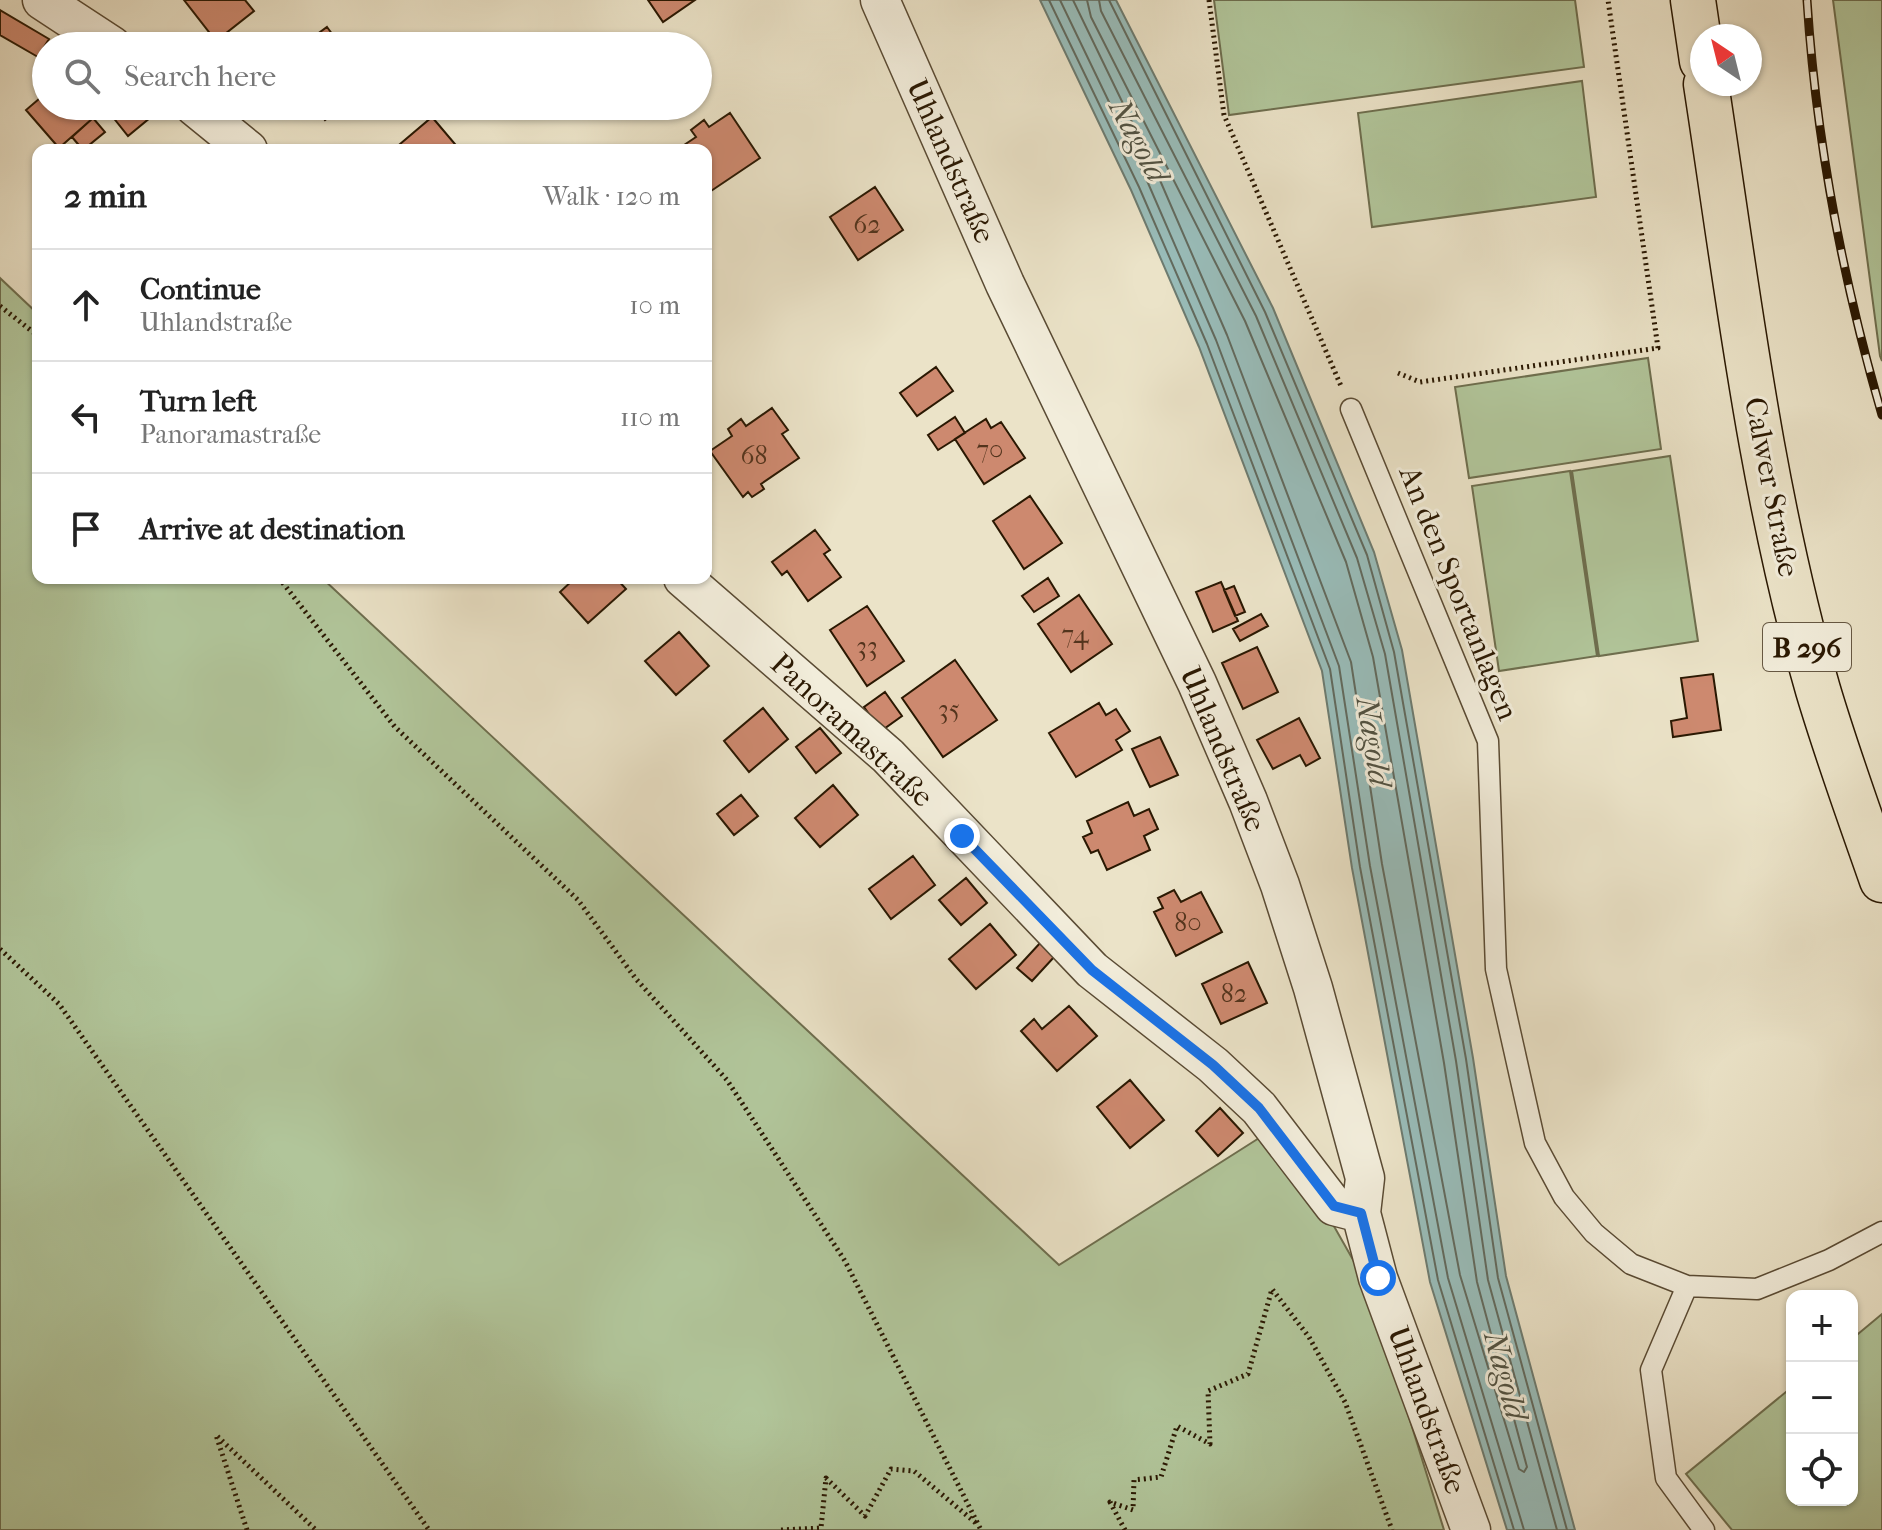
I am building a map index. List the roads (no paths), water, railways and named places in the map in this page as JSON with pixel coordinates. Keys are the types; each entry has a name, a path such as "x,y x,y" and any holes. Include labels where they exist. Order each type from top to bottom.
{"main road":[{"path":"1693,0 1697,24"},
{"name":"Calwer Straße","path":"1708,96 1756,409 1792,587 1818,689 1882,880"}],"street":[{"path":"42,0 91,32"},
{"name":"Uhlandstraße","path":"880,0 1005,284 1197,683 1248,801 1280,885 1313,988 1365,1178 1361,1213 1378,1278 1471,1530"},
{"path":"211,120 241,144"},
{"name":"Panoramastraße","path":"690,584 888,756 1092,970 1213,1065 1247,1097 1334,1206 1361,1213"}],"lane":[{"name":"An den Sportanlagen","path":"1351,409 1488,741 1496,969 1535,1143 1564,1197 1594,1233 1631,1264 1687,1286 1757,1289 1829,1260 1882,1232"},
{"path":"1687,1286 1651,1370 1666,1478 1704,1530"}],"water":[{"name":"Nagold","path":"1040,0 1116,0 1273,308 1374,552 1402,650 1473,1058 1506,1276 1575,1530 1507,1530 1430,1282 1352,868 1322,671 1199,347 1131,190"}],"railway":[{"path":"1807,0 1817,105 1833,210 1855,313 1882,415"}]}
